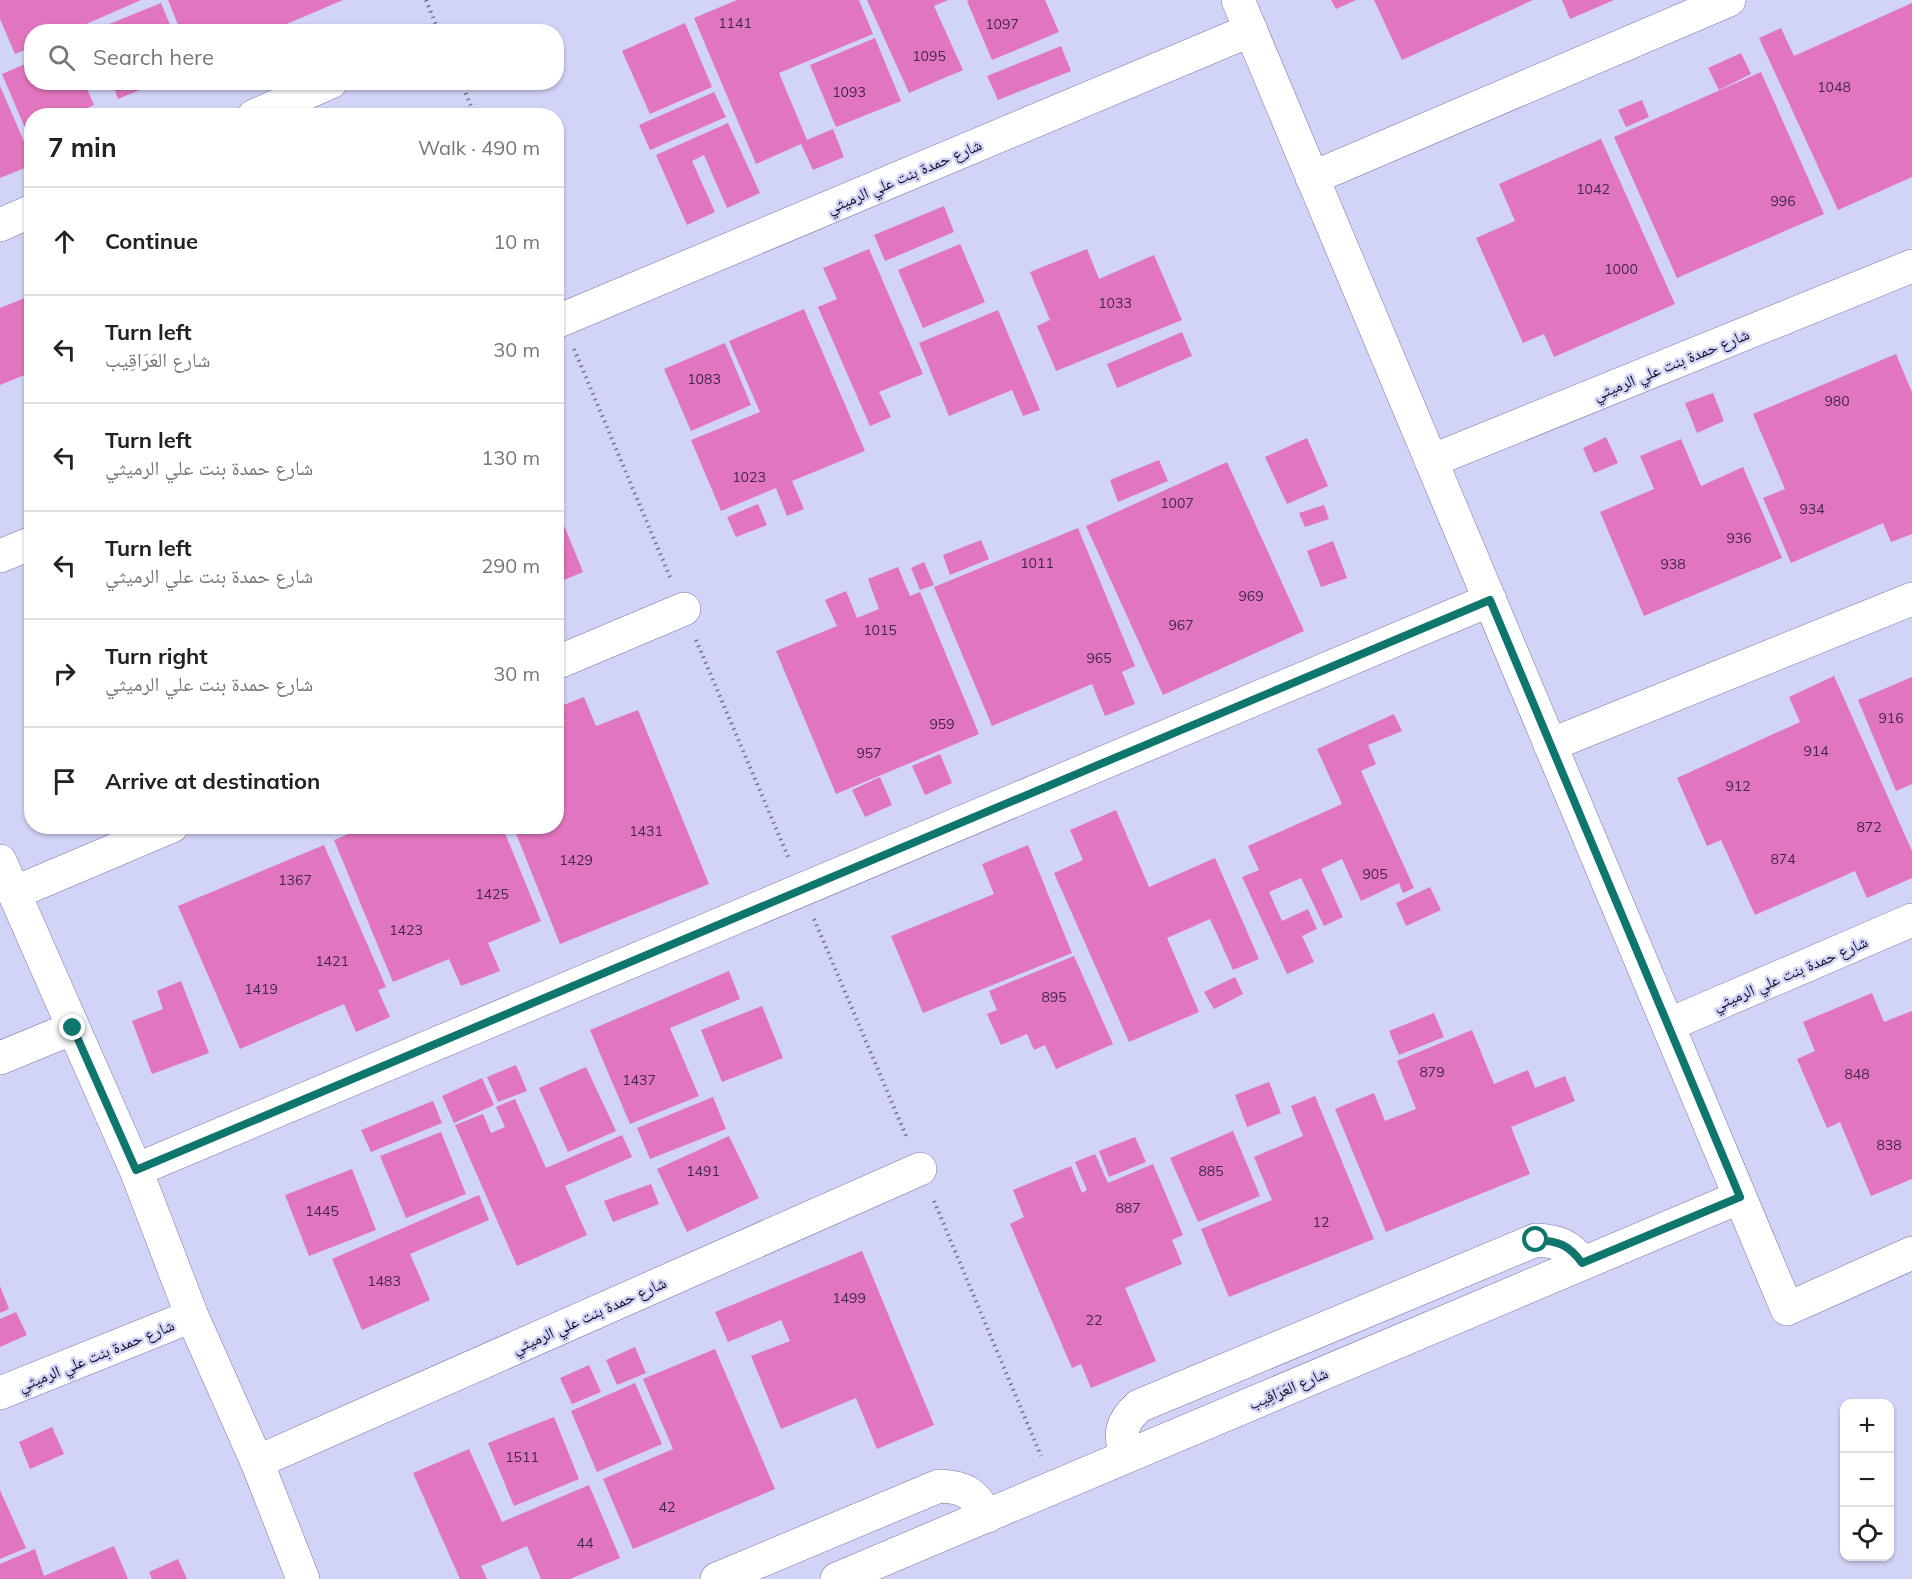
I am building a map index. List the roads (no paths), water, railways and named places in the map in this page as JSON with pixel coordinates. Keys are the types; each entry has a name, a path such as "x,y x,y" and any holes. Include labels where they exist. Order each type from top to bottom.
{"street":[{"path":"1238,0 1787,1309 1912,1252"},
{"path":"1312,178 1729,0"},
{"name":"شارع حمدة بنت علي الرميثي","path":"564,319 1251,30"},
{"path":"272,108 313,90"},
{"path":"0,225 24,214"},
{"name":"شارع حمدة بنت علي الرميثي","path":"1431,461 1912,266"},
{"path":"0,556 24,546"},
{"path":"1550,745 1912,599"},
{"path":"136,1170 1490,600"},
{"path":"564,660 684,609"},
{"path":"14,893 153,834"},
{"name":"شارع حمدة بنت علي الرميثي","path":"0,861 136,1170 192,1316 229,1395 303,1579"},
{"name":"شارع حمدة بنت علي الرميثي","path":"1668,1025 1912,920"},
{"path":"0,1059 73,1028"},
{"name":"شارع حمدة بنت علي الرميثي","path":"257,1462 920,1168"},
{"name":"شارع العَرَاقِيب","path":"837,1579 874,1572 988,1516 1740,1197"},
{"name":"شارع حمدة بنت علي الرميثي","path":"0,1393 192,1316"},
{"path":"717,1579 939,1486 966,1491 976,1498 988,1516"}]}
